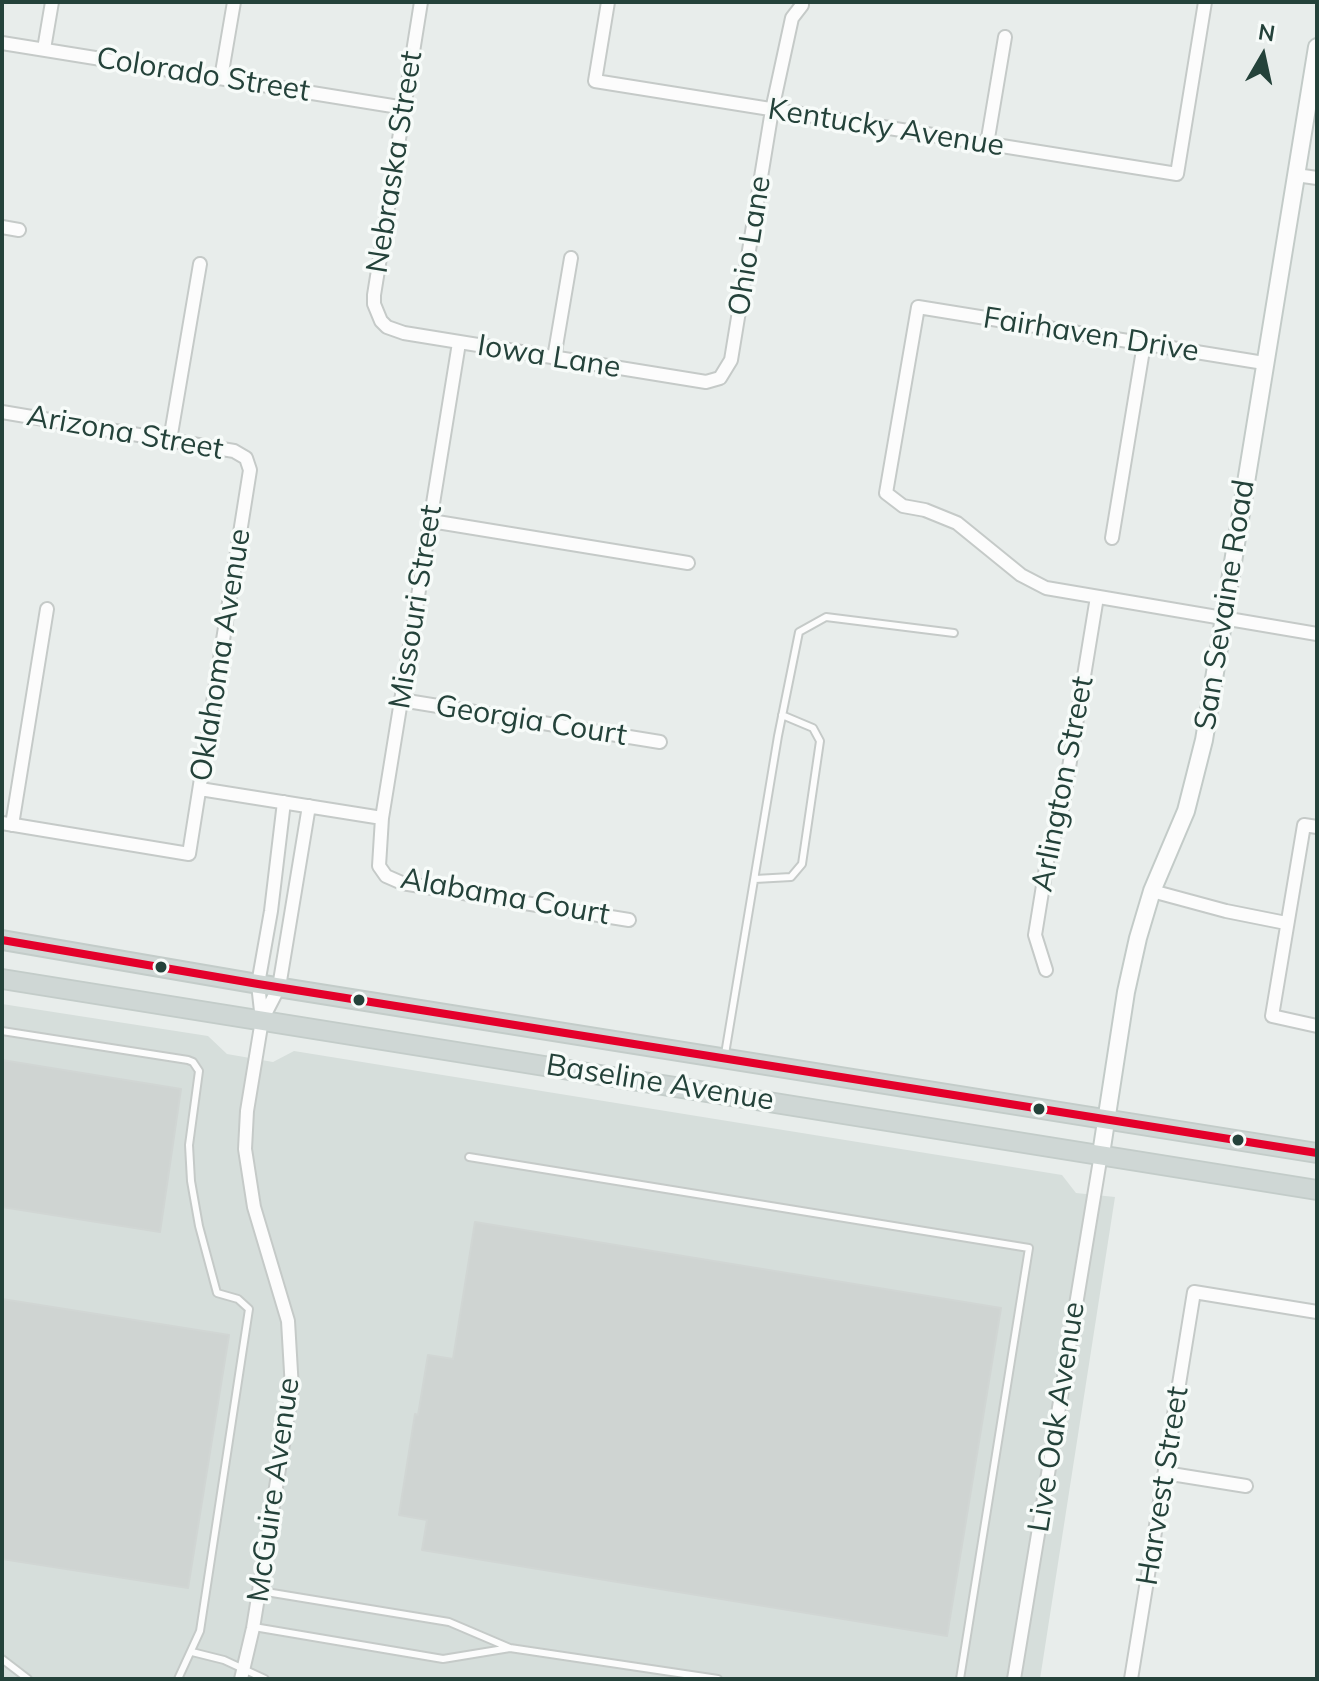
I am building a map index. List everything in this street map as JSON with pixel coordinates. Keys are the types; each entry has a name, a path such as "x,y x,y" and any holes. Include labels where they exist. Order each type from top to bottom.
{"main road":[{"name":"Baseline Avenue","path":"2,940 258,984 1317,1153"},
{"name":"Baseline Avenue","path":"2,979 1317,1190"}],"street":[{"path":"44,49 52,2"},
{"path":"221,78 234,2"},
{"name":"Nebraska Street","path":"381,321 374,295 421,2"},
{"name":"Kentucky Avenue","path":"608,2 595,81 1177,174 1205,2"},
{"name":"Ohio Lane","path":"720,378 731,360 772,110 792,18 802,5"},
{"path":"987,144 1005,37"},
{"name":"Colorado Street","path":"2,43 405,108"},
{"name":"San Sevaine Road","path":"1101,1154 1126,992 1138,938 1152,891 1186,811 1204,740 1317,47"},
{"path":"1296,175 1317,178"},
{"path":"2,227 19,230"},
{"path":"554,358 571,258"},
{"path":"170,440 200,264"},
{"name":"Fairhaven Drive","path":"1097,597 1046,588 1021,575 957,523 925,510 903,506 886,493 918,307 1264,363"},
{"name":"Iowa Lane","path":"381,321 387,327 404,333 459,343 698,381 720,378"},
{"name":"Missouri Street","path":"381,872 378,859 382,818 459,343"},
{"path":"1112,538 1144,344"},
{"name":"Arizona Street","path":"2,412 234,451 246,458"},
{"name":"Oklahoma Avenue","path":"7,824 189,854 250,477 246,458"},
{"path":"431,521 688,563"},
{"path":"1097,597 1317,634"},
{"name":"Arlington Street","path":"1046,970 1035,935 1047,861 1062,810 1097,597"},
{"path":"7,824 47,609"},
{"name":"Georgia Court","path":"401,700 660,742"},
{"path":"200,789 382,818"},
{"name":"McGuire Avenue","path":"243,1674 260,1591 293,1373 288,1321 246,1170 246,1120 262,1020 258,984 271,911 284,802"},
{"name":"McGuire Avenue","path":"262,1020 279,987 309,806"},
{"path":"1310,826 1286,923 1272,1016 1317,1026"},
{"name":"Alabama Court","path":"381,872 402,883 629,920"},
{"path":"1152,891 1286,923"},
{"name":"Live Oak Avenue","path":"1014,1679 1101,1154"},
{"name":"Harvest Street","path":"1131,1679 1194,1292 1317,1312"},
{"path":"1165,1473 1246,1486"}],"lane":[{"path":"724,1058 799,632 826,617 954,633"},
{"path":"755,879 791,877 802,864 820,741 813,728 782,715"},
{"path":"2,1031 188,1060 199,1071 189,1145 199,1226 217,1293 238,1299 249,1309 200,1631 178,1679"},
{"path":"469,1157 1029,1248 960,1679"},
{"path":"260,1591 449,1622 510,1648 718,1679"},
{"path":"254,1627 443,1659 510,1648"},
{"path":"192,1652 224,1660 243,1674 265,1679"},
{"path":"2,1659 28,1679"}],"shaded area":[{"path":"2,1004 208,1036 227,1054 273,1062 294,1051 1062,1175 1076,1193 1115,1197 1040,1679 2,1679"}],"building":[{"path":"2,1060 181,1089 160,1232 2,1207"},
{"path":"475,1222 1001,1308 947,1636 422,1550 427,1520 399,1515 415,1414 418,1415 428,1355 453,1359"},
{"path":"2,1299 229,1335 188,1588 2,1559"}],"transit line":[{"path":"2,940 258,984 1317,1153"}]}
